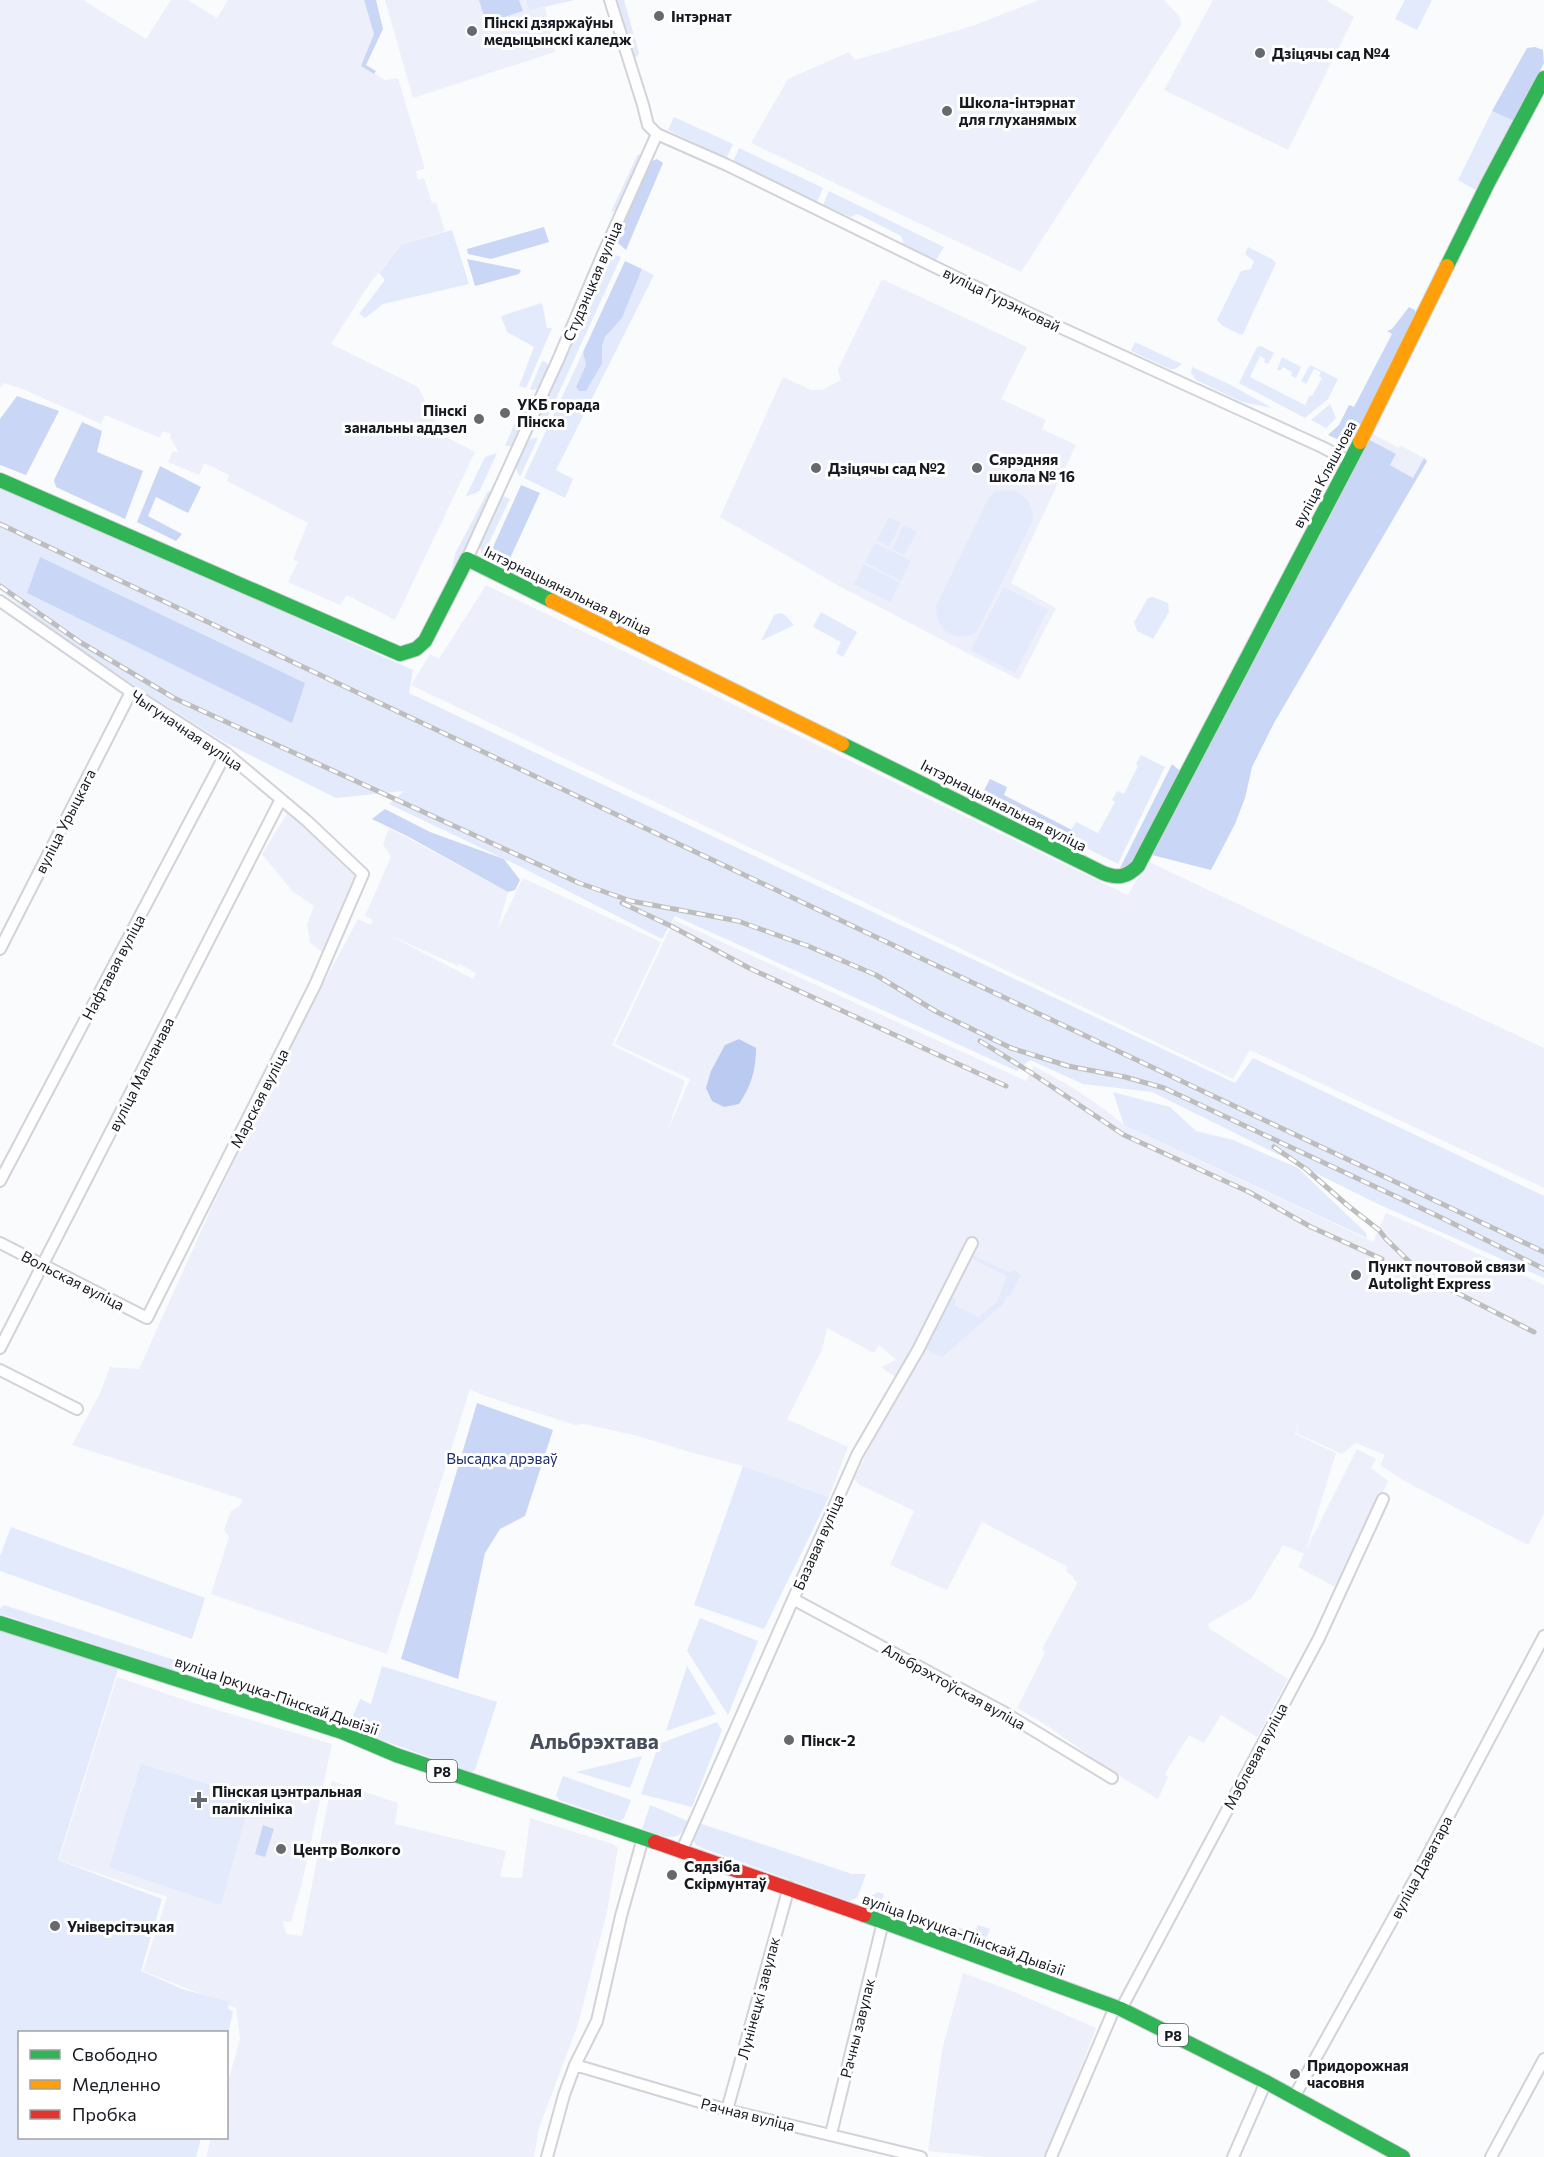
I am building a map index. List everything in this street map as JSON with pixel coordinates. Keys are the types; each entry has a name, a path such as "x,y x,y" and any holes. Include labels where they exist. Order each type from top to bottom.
{"street":[{"path":"610,0 648,125 657,134"},
{"name":"вуліца Кляшчова","path":"1123,878 1131,874 1138,866 1427,310 1480,197 1544,78"},
{"name":"вуліца Гурэнковай","path":"657,134 737,170 1033,315 1349,461"},
{"name":"Студэнцкая вуліца","path":"467,559 558,360 657,134"},
{"name":"Інтэрнацыянальная вуліца","path":"0,480 400,654 416,649 425,641 467,559 1089,866 1111,876 1123,878"},
{"name":"Чыгуначная вуліца","path":"2,607 226,753 281,799 363,874"},
{"name":"вуліца Урыцкага","path":"0,949 131,692"},
{"name":"Нафтавая вуліца","path":"0,1181 226,753"},
{"name":"вуліца Малчанава","path":"0,1348 281,799"},
{"name":"Марская вуліца","path":"147,1318 315,986 363,874"},
{"name":"Вольская вуліца","path":"0,1244 147,1318"},
{"name":"Базавая вуліца","path":"682,1850 857,1455 918,1350 972,1244"},
{"path":"0,1370 77,1409"},
{"name":"Мэблевая вуліца","path":"1051,2157 1118,2008 1319,1638 1383,1499"},
{"name":"Альбрэхтоўская вуліца","path":"793,1599 1005,1713 1112,1778"},
{"name":"вуліца Іркуцка-Пінскай Дывізіі","path":"0,1623 342,1732 417,1762 789,1887 1118,2008 1266,2082"},
{"name":"вуліца Даватара","path":"1299,2100 1544,1636"},
{"path":"547,2157 575,2065 597,2021 621,1916 643,1838"},
{"name":"Лунінецкі завулак","path":"727,2110 789,1887"},
{"name":"Рачны завулак","path":"831,2134 883,1922"},
{"path":"1491,2157 1544,2059"},
{"name":"Рачная вуліца","path":"575,2065 727,2110 921,2157"},
{"path":"1233,2157 1266,2082"},
{"name":"Р8","path":"1266,2082 1403,2157"}],"shaded area":[{"path":"0,0 83,0 146,39 171,0 187,0 217,18 228,0 364,0 375,34 361,66 385,80 398,78 425,169 416,171 418,180 424,178 432,203 436,202 445,231 402,244 370,283 331,344 418,387 442,435 475,452 395,620 347,595 340,605 288,582 298,562 293,559 308,523 227,481 229,475 204,463 199,475 168,462 173,451 179,453 170,437 171,434 163,431 160,438 105,415 101,424 25,390 4,383 0,388"},
{"name":"Пінскі дзяржаўны медыцынскі каледж","path":"385,0 574,0 545,7 555,52 413,98"},
{"path":"526,0 574,0 529,10"},
{"path":"616,0 624,0 639,53 637,57 632,56"},
{"name":"Школа-інтэрнат для глуханямых","path":"1039,0 1164,0 1180,17 1181,25 1021,272 751,143 788,79 849,52 855,60 972,26"},
{"name":"Дзіцячы сад №4","path":"1213,0 1326,0 1354,17 1288,150 1164,90"},
{"path":"1405,0 1432,0 1417,30 1395,19"},
{"path":"1492,111 1514,121 1479,192 1458,180"},
{"path":"674,117 733,144 727,157 668,130"},
{"path":"739,148 823,188 817,202 733,161"},
{"path":"638,154 642,156 617,210 611,212"},
{"path":"829,191 944,247 936,260 904,244 901,236 858,214 851,217 823,205"},
{"path":"452,230 469,284 383,304 365,318 359,314 385,280 379,273 402,244"},
{"path":"1248,247 1276,263 1241,335 1223,326 1217,320 1241,271 1251,269 1254,261 1245,254"},
{"path":"610,253 621,257 544,425 537,416"},
{"path":"642,269 654,275 556,470 573,479 565,498 524,478 583,352 586,365 576,387 586,391 602,364 602,347 605,337 622,318"},
{"name":"Сярэдняя школа № 16","path":"882,279 1027,347 1001,399 1046,420 1042,429 1076,445 1011,583 1056,608 1019,680 839,586 720,517 783,377 811,390 822,390 841,380 839,367"},
{"path":"542,303 547,328 552,328 526,388 519,386 534,347 507,332 501,316"},
{"path":"1135,342 1182,364 1175,369 1170,369 1131,351"},
{"path":"1261,346 1274,353 1268,364 1260,356 1250,377 1305,405 1322,378 1319,376 1321,372 1314,369 1306,384 1301,381 1310,365 1338,379 1328,399 1305,418 1239,383 1257,347"},
{"path":"1282,357 1301,367 1296,378 1291,376 1292,372 1283,367 1280,371 1277,369"},
{"path":"542,361 546,362 549,367 541,388 530,389"},
{"path":"1192,367 1272,408 1242,402 1196,380 1191,373"},
{"path":"531,400 533,406 513,446 505,446 524,401"},
{"path":"1330,404 1336,418 1326,428 1311,420"},
{"path":"1371,433 1424,458 1413,478 1390,465 1395,455 1368,439"},
{"path":"538,438 520,477 515,466 527,441"},
{"path":"497,453 480,490 466,496 485,457"},
{"path":"0,485 413,670 409,693 1235,1083 1253,1058 1544,1196 1544,1278 1378,1204 1152,1092 1083,1084 1030,1060 1017,1071 675,916 662,939 521,867 389,804 404,791 336,798 224,742 46,626 0,590"},
{"path":"1012,490 1028,501 1033,520 977,632 961,637 954,636 948,633 939,622 936,606 989,497 996,491"},
{"path":"489,491 494,492 455,573 452,568 455,554"},
{"path":"503,496 510,499 482,557 481,539"},
{"path":"889,517 901,523 889,547 877,540"},
{"path":"904,525 917,532 904,555 892,549"},
{"path":"875,543 911,561 901,581 865,562"},
{"path":"864,564 900,583 890,602 854,584"},
{"path":"486,585 1128,895 1147,861 1544,1048 1544,1188 1250,1050 1233,1079 411,685 430,654 439,659"},
{"path":"1004,587 1048,610 1015,673 971,650"},
{"path":"1153,597 1168,603 1169,612 1153,639 1137,631 1134,622 1148,598"},
{"path":"821,612 857,632 843,657 836,653 841,642 813,627"},
{"path":"780,613 794,625 761,641 774,615"},
{"path":"1141,755 1165,767 1118,864 1066,838 1076,822 1098,833 1115,802 1112,800 1117,791 1124,794"},
{"path":"288,812 359,873 323,953 310,942 307,924 314,906 292,891 262,854"},
{"path":"389,828 508,892 497,931 523,878 661,942 612,1045 685,1081 667,1132 690,1079 615,1044 674,920 1026,1081 1034,1066 1075,1089 1124,1125 1373,1242 1386,1213 1544,1285 1544,1514 1528,1545 1406,1482 1380,1465 1385,1455 1356,1443 1342,1454 1296,1433 1299,1422 1295,1434 1336,1453 1306,1550 1357,1449 1376,1459 1371,1468 1388,1481 1337,1588 1298,1567 1304,1554 1283,1545 1251,1599 1208,1624 1210,1629 1288,1679 1257,1737 1221,1715 1204,1743 1189,1735 1165,1774 1168,1777 1158,1799 1111,1771 1046,1725 1017,1708 1045,1653 1042,1649 1078,1582 1066,1572 1068,1567 982,1522 947,1590 890,1565 914,1511 858,1484 854,1479 900,1386 905,1384 881,1367 896,1360 879,1345 874,1353 827,1328 822,1350 787,1419 848,1447 829,1497 743,1466 638,1436 584,1424 575,1425 470,1389 387,1654 211,1594 229,1537 224,1530 231,1511 240,1506 242,1499 72,1445 100,1393 110,1367 139,1369 211,1209 293,1040 358,919 371,925 373,920 365,916 391,857 383,845","holes":["387,934 458,966 459,964 476,973 473,979"]},
{"path":"739,1039 756,1048 754,1071 747,1091 739,1104 724,1107 712,1101 706,1088 711,1071 725,1045"},
{"path":"1113,1092 1170,1107 1196,1131 1233,1140 1298,1168 1366,1233 1367,1238 1124,1125"},
{"path":"972,1257 1011,1273 1013,1270 1021,1274 1010,1297 1007,1296 1002,1305 942,1357 923,1348 950,1298 955,1298 954,1305 978,1317 997,1302 1007,1276 974,1260"},
{"path":"743,1466 829,1497 764,1629 694,1605"},
{"path":"11,1527 205,1598 192,1639 0,1571 0,1556"},
{"path":"4,1605 184,1663 173,1670 0,1614 0,1609"},
{"path":"700,1618 758,1641 728,1715 687,1651"},
{"path":"0,1625 120,1663 58,1860 162,1899 141,1971 182,1989 229,2002 228,2008 233,2012 228,2034 228,2031 18,2031 18,2139 201,2139 196,2157 0,2157"},
{"path":"382,1666 497,1702 475,1770 471,1772 348,1728 360,1699 371,1704"},
{"path":"687,1666 716,1714 666,1731"},
{"path":"117,1677 194,1703 332,1744 302,1883 291,1922 283,1921 286,1934 302,1936 332,1781 398,1803 395,1824 506,1851 500,1876 503,1877 522,1878 530,1818 613,1844 618,1848 607,1912 578,2024 539,2128 534,2157 206,2157 211,2139 228,2139 228,2081 240,2039 236,2008 143,1971 167,1897 59,1860"},
{"path":"717,1722 722,1730 692,1807 641,1794 659,1744"},
{"path":"642,1756 630,1788 576,1772"},
{"path":"141,1764 251,1797 221,1905 109,1867"},
{"path":"563,1776 631,1800 624,1818 620,1821 559,1800 556,1795"},
{"path":"650,1805 688,1821 680,1834 669,1837 642,1829"},
{"path":"699,1823 852,1874 866,1874 857,1898 849,1901 702,1848 696,1845 693,1839"},
{"path":"878,1892 884,1894 882,1902 975,1933 978,1925 990,1929 982,1949 877,1911 869,1902 872,1895"},
{"path":"963,1973 1012,1991 1096,2028 1047,2157 986,2157 928,2151 942,2050"}],"green space":[{"path":"364,0 376,0 383,29 366,65 376,71 374,74 361,66 374,34"},
{"path":"479,0 519,0 523,11 486,23"},
{"path":"1535,47 1543,50 1544,63 1514,121 1492,111 1527,48"},
{"path":"657,159 663,163 626,250 616,238 652,161"},
{"path":"544,227 549,242 491,259 468,254 467,249"},
{"path":"467,259 521,270 519,274 475,286"},
{"path":"625,261 642,269 622,318 605,337 602,347 602,364 586,391 579,391 576,387 586,365 583,352"},
{"path":"1409,307 1415,310 1416,314 1357,431 1344,440 1328,435 1339,425 1349,405 1354,407 1392,334 1387,331 1392,329"},
{"path":"17,396 59,411 26,475 0,465 0,419"},
{"path":"82,422 102,431 97,452 143,471 125,519 56,487 54,480"},
{"path":"1368,439 1396,454 1390,465 1413,478 1424,458 1427,461 1274,723 1252,767 1245,798 1235,824 1211,870 1152,855"},
{"path":"160,466 201,487 188,513 156,497 148,516 182,534 176,541 137,522"},
{"path":"521,485 540,493 507,565 489,556"},
{"path":"40,557 305,683 292,723 27,593"},
{"path":"1172,764 1180,771 1134,866 1118,872"},
{"path":"990,779 1007,787 1004,795 1072,830 1066,838 980,798"},
{"path":"385,809 430,832 504,859 520,880 515,890 508,892 372,819"},
{"name":"Высадка дрэваў","path":"477,1403 553,1430 525,1516 500,1529 485,1553 458,1679 401,1659"},
{"path":"263,1825 274,1829 265,1857 255,1854"}],"railway":[{"path":"0,524 1544,1252"},
{"path":"0,586 80,642 174,698 579,883 631,901 738,921 808,946 876,975 937,1012 1011,1048 1068,1066 1125,1077 1164,1088 1442,1218 1544,1269"},
{"path":"622,903 671,926 749,968 1006,1086"},
{"path":"980,1041 1124,1135 1249,1192 1311,1227 1382,1259"},
{"path":"1274,1147 1306,1169 1379,1230 1424,1276 1534,1332"}],"traffic: fast":[{"path":"1447,266 1544,78"},
{"path":"842,744 1103,873 1113,876 1130,873 1138,866 1360,442"},
{"path":"0,480 400,654 416,649 425,641 467,559 552,601"},
{"path":"0,1623 342,1732 396,1755 655,1842"},
{"path":"864,1915 1121,2009 1266,2082 1403,2157"}],"traffic: slow":[{"path":"1360,442 1447,266"},
{"path":"552,601 842,744"}],"traffic: jam":[{"path":"655,1842 864,1915"}],"place":[{"name":"Інтэрнат","path":"659,16"},
{"name":"Пінскі дзяржаўны медыцынскі каледж","path":"472,31"},
{"name":"Дзіцячы сад №4","path":"1260,53"},
{"name":"Школа-інтэрнат для глуханямых","path":"947,111"},
{"name":"УКБ горада Пінска","path":"505,413"},
{"name":"Пінскі занальны аддзел","path":"479,419"},
{"name":"Дзіцячы сад №2","path":"816,468"},
{"name":"Сярэдняя школа № 16","path":"977,468"},
{"name":"Пункт почтовой связи Autolight Express","path":"1356,1275"},
{"name":"Пінск-2","path":"789,1740"},
{"name":"Пінская цэнтральная паліклініка","path":"199,1800"},
{"name":"Центр Волкого","path":"281,1849"},
{"name":"Сядзіба Скірмунтаў","path":"672,1875"},
{"name":"Універсітэцкая","path":"55,1926"},
{"name":"Придорожная часовня","path":"1295,2074"}],"district":[{"name":"Альбрэхтава","path":"594,1740"}]}
